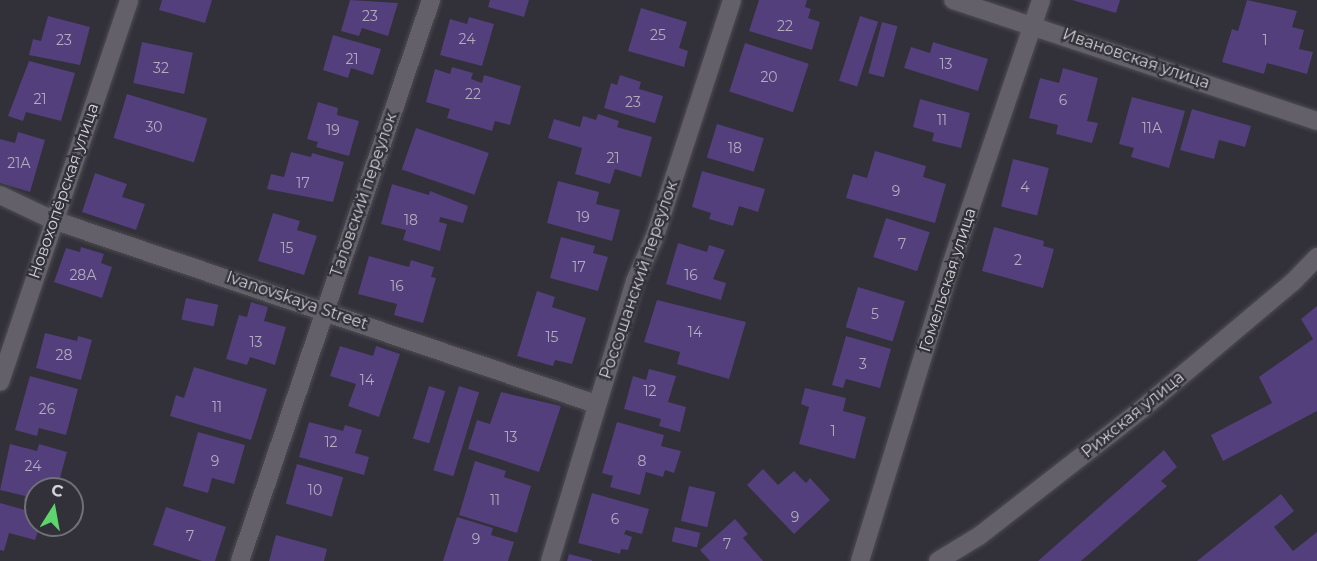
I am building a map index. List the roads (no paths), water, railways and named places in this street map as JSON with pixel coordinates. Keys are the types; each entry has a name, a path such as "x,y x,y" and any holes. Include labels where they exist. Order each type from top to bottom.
{"street":[{"name":"Новохопёрская улица","path":"0,382 129,0"},
{"name":"Таловский переулок","path":"240,561 431,0"},
{"name":"Россошанский переулок","path":"550,561 596,404 732,0"},
{"name":"Ивановская улица","path":"953,0 1034,24 1317,120"},
{"name":"Гомельская улица","path":"860,561 951,265 1041,0"},
{"name":"Ivanovskaya Street","path":"0,195 53,220 325,310 596,404"},
{"name":"Рижская улица","path":"938,561 980,536 1142,409 1293,282 1317,257"}]}
